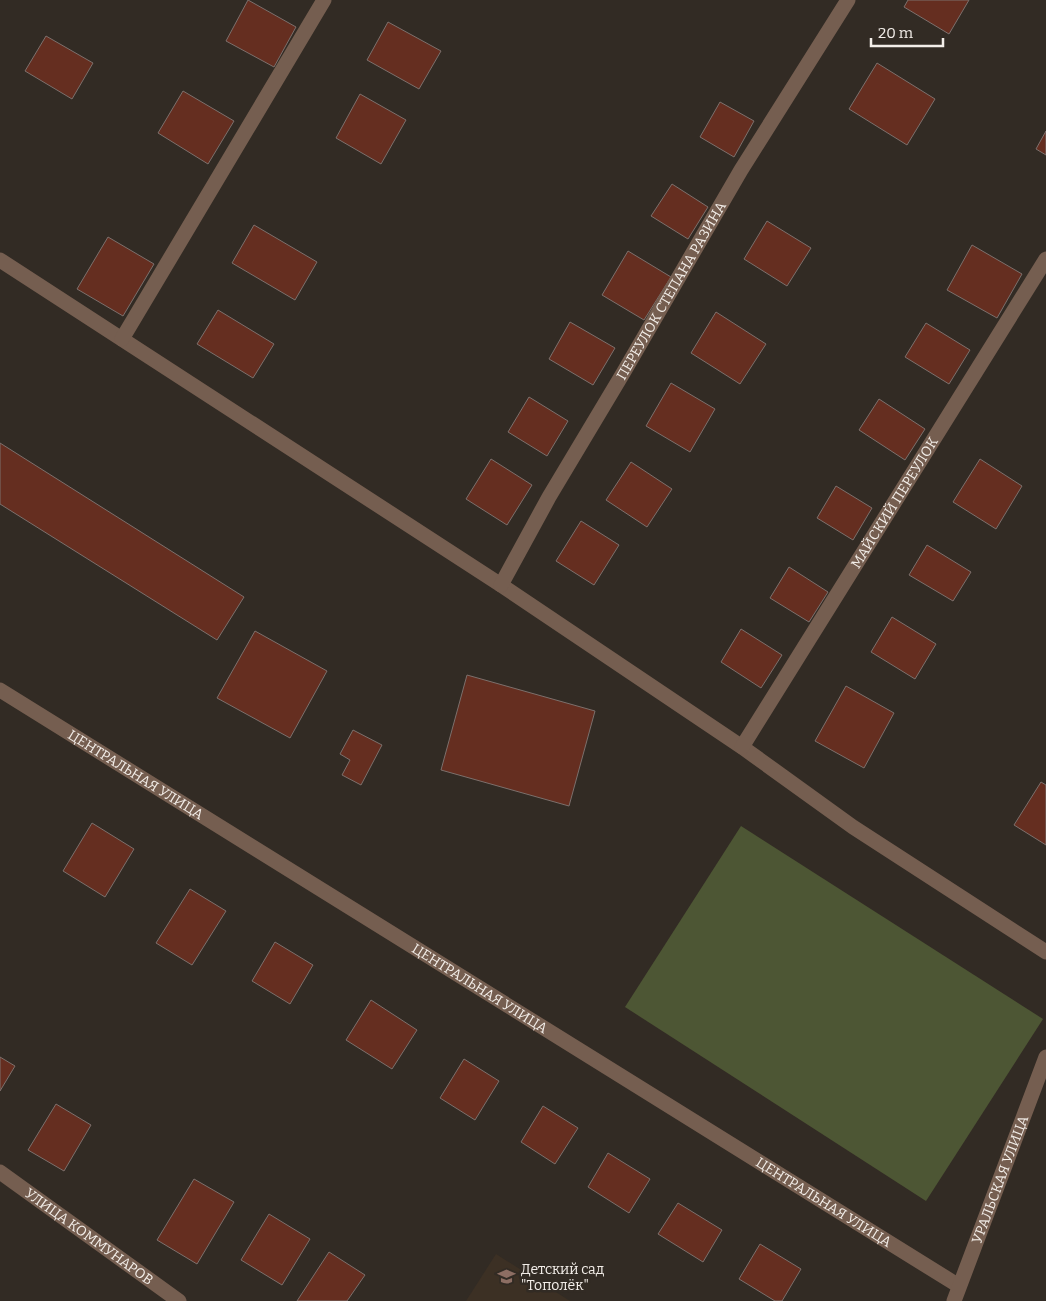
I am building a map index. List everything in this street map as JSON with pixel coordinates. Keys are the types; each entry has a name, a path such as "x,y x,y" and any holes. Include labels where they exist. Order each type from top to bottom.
{"street":[{"path":"122,339 324,0"},
{"name":"ПЕРЕУЛОК СТЕПАНА РАЗИНА","path":"501,585 549,496 617,384 741,170 848,0"},
{"name":"МАЙСКИЙ ПЕРЕУЛОК","path":"742,747 1046,259"},
{"path":"0,260 501,585 742,747 853,827 1046,952"},
{"name":"ЦЕНТРАЛЬНАЯ УЛИЦА","path":"0,690 959,1286"},
{"name":"УРАЛЬСКАЯ УЛИЦА","path":"954,1301 1046,1057"},
{"name":"УЛИЦА КОММУНАРОВ","path":"0,1172 178,1301"}],"shaded area":[{"name":"Детский сад \"Тополёк\"","path":"496,1254 570,1301 466,1301"}],"green space":[{"path":"741,826 1043,1019 926,1201 625,1007"}],"building":[{"path":"248,0 296,27 274,67 226,41"},
{"path":"908,0 969,0 949,34 904,7"},
{"path":"388,22 441,51 419,89 367,60"},
{"path":"46,36 93,63 72,99 25,71"},
{"path":"877,63 935,99 907,145 849,109"},
{"path":"183,91 234,121 208,164 158,133"},
{"path":"360,94 406,120 381,164 336,138"},
{"path":"720,102 754,121 734,157 700,137"},
{"path":"1046,131 1046,155 1036,149"},
{"path":"672,184 708,207 688,239 651,216"},
{"path":"767,221 811,248 787,286 744,259"},
{"path":"254,225 317,262 295,300 232,263"},
{"path":"108,237 154,264 123,316 77,289"},
{"path":"972,245 1022,274 997,318 947,290"},
{"path":"628,251 671,277 644,320 602,295"},
{"path":"218,310 274,344 253,378 197,344"},
{"path":"716,312 766,344 740,384 691,353"},
{"path":"570,322 615,348 593,385 549,359"},
{"path":"926,323 970,350 949,384 905,357"},
{"path":"671,383 715,409 690,452 646,426"},
{"path":"529,397 568,421 547,456 508,432"},
{"path":"879,399 925,429 905,460 859,430"},
{"path":"0,443 244,597 217,640 0,504"},
{"path":"491,459 532,485 507,525 466,499"},
{"path":"980,459 1022,486 996,529 953,502"},
{"path":"631,462 672,489 647,527 606,500"},
{"path":"836,486 872,508 853,540 817,518"},
{"path":"581,521 619,545 594,585 556,561"},
{"path":"927,545 971,572 953,601 909,575"},
{"path":"789,567 828,592 809,622 770,598"},
{"path":"892,617 936,644 915,679 871,652"},
{"path":"741,629 782,655 761,688 721,662"},
{"path":"255,631 327,671 290,738 217,698"},
{"path":"467,675 595,711 569,806 441,770"},
{"path":"846,686 894,713 864,768 815,741"},
{"path":"353,730 382,745 361,785 342,775 350,760 340,754"},
{"path":"1041,782 1046,785 1046,845 1014,825"},
{"path":"92,823 134,849 105,897 63,871"},
{"path":"190,889 226,911 192,965 156,943"},
{"path":"275,942 313,965 290,1004 252,981"},
{"path":"371,1000 417,1030 392,1069 346,1040"},
{"path":"0,1057 15,1066 0,1091"},
{"path":"464,1059 499,1081 475,1120 440,1098"},
{"path":"56,1104 91,1125 64,1171 28,1150"},
{"path":"543,1106 578,1128 555,1164 521,1142"},
{"path":"608,1153 650,1179 629,1213 588,1187"},
{"path":"194,1179 234,1202 197,1264 157,1240"},
{"path":"678,1203 722,1230 703,1262 658,1234"},
{"path":"269,1214 310,1239 282,1285 241,1260"},
{"path":"760,1244 801,1269 782,1301 775,1301 739,1279"},
{"path":"329,1252 365,1275 347,1301 297,1301"}],"place":[{"name":"Детский сад \"Тополёк\"","path":"507,1277"}]}
